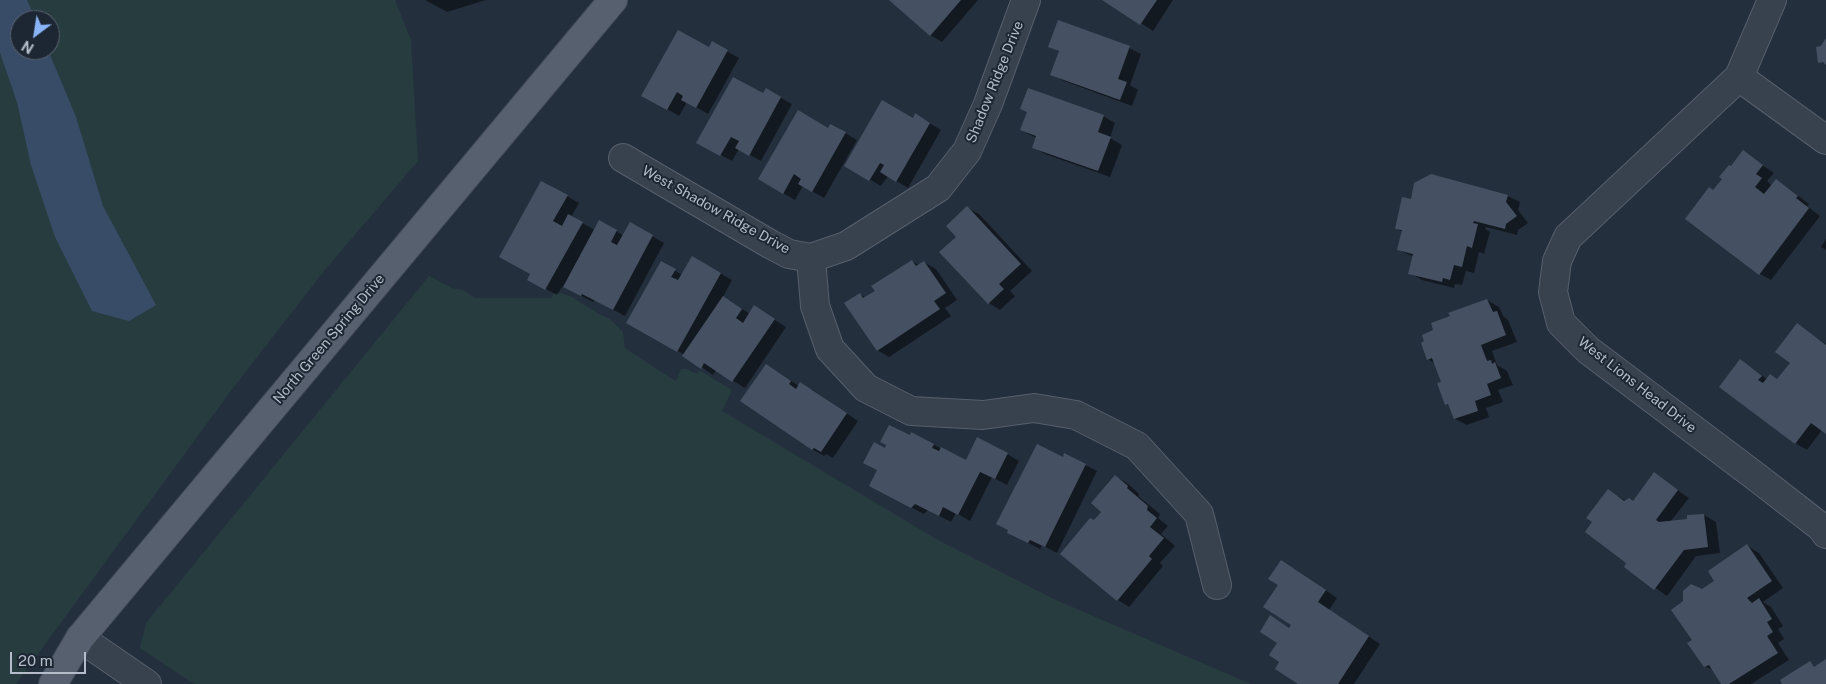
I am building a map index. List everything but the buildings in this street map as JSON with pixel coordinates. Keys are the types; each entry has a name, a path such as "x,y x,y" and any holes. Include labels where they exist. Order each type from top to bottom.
{"main road":[{"name":"North Green Spring Drive","path":"53,684 80,638 613,0"}],"street":[{"name":"Shadow Ridge Drive","path":"810,258 846,246 938,188 967,151 988,104 1026,0"},
{"path":"1772,0 1739,78 1826,140"},
{"name":"West Lions Head Drive","path":"1739,78 1568,237 1557,261 1553,292 1561,323 1588,350 1825,529"},
{"name":"West Shadow Ridge Drive","path":"623,158 770,244 789,254 810,258"},
{"path":"810,258 815,306 830,349 866,388 911,411 983,415 1034,408 1076,415 1137,446 1199,514 1217,585"},
{"path":"80,638 147,684"}],"green space":[{"path":"0,0 395,0 411,40 418,161 324,271 233,388 16,684 0,684"},
{"path":"429,276 452,288 463,290 475,298 551,298 554,293 561,293 572,297 610,319 623,332 625,348 676,381 681,369 687,369 694,373 698,373 699,370 732,390 722,411 938,540 1056,600 1251,684 194,684 140,648 146,623"}],"water":[{"path":"0,0 27,0 32,10 10,10 10,60 52,60 76,117 103,206 156,305 129,321 92,311 55,237 31,165 17,102 0,53"}]}
